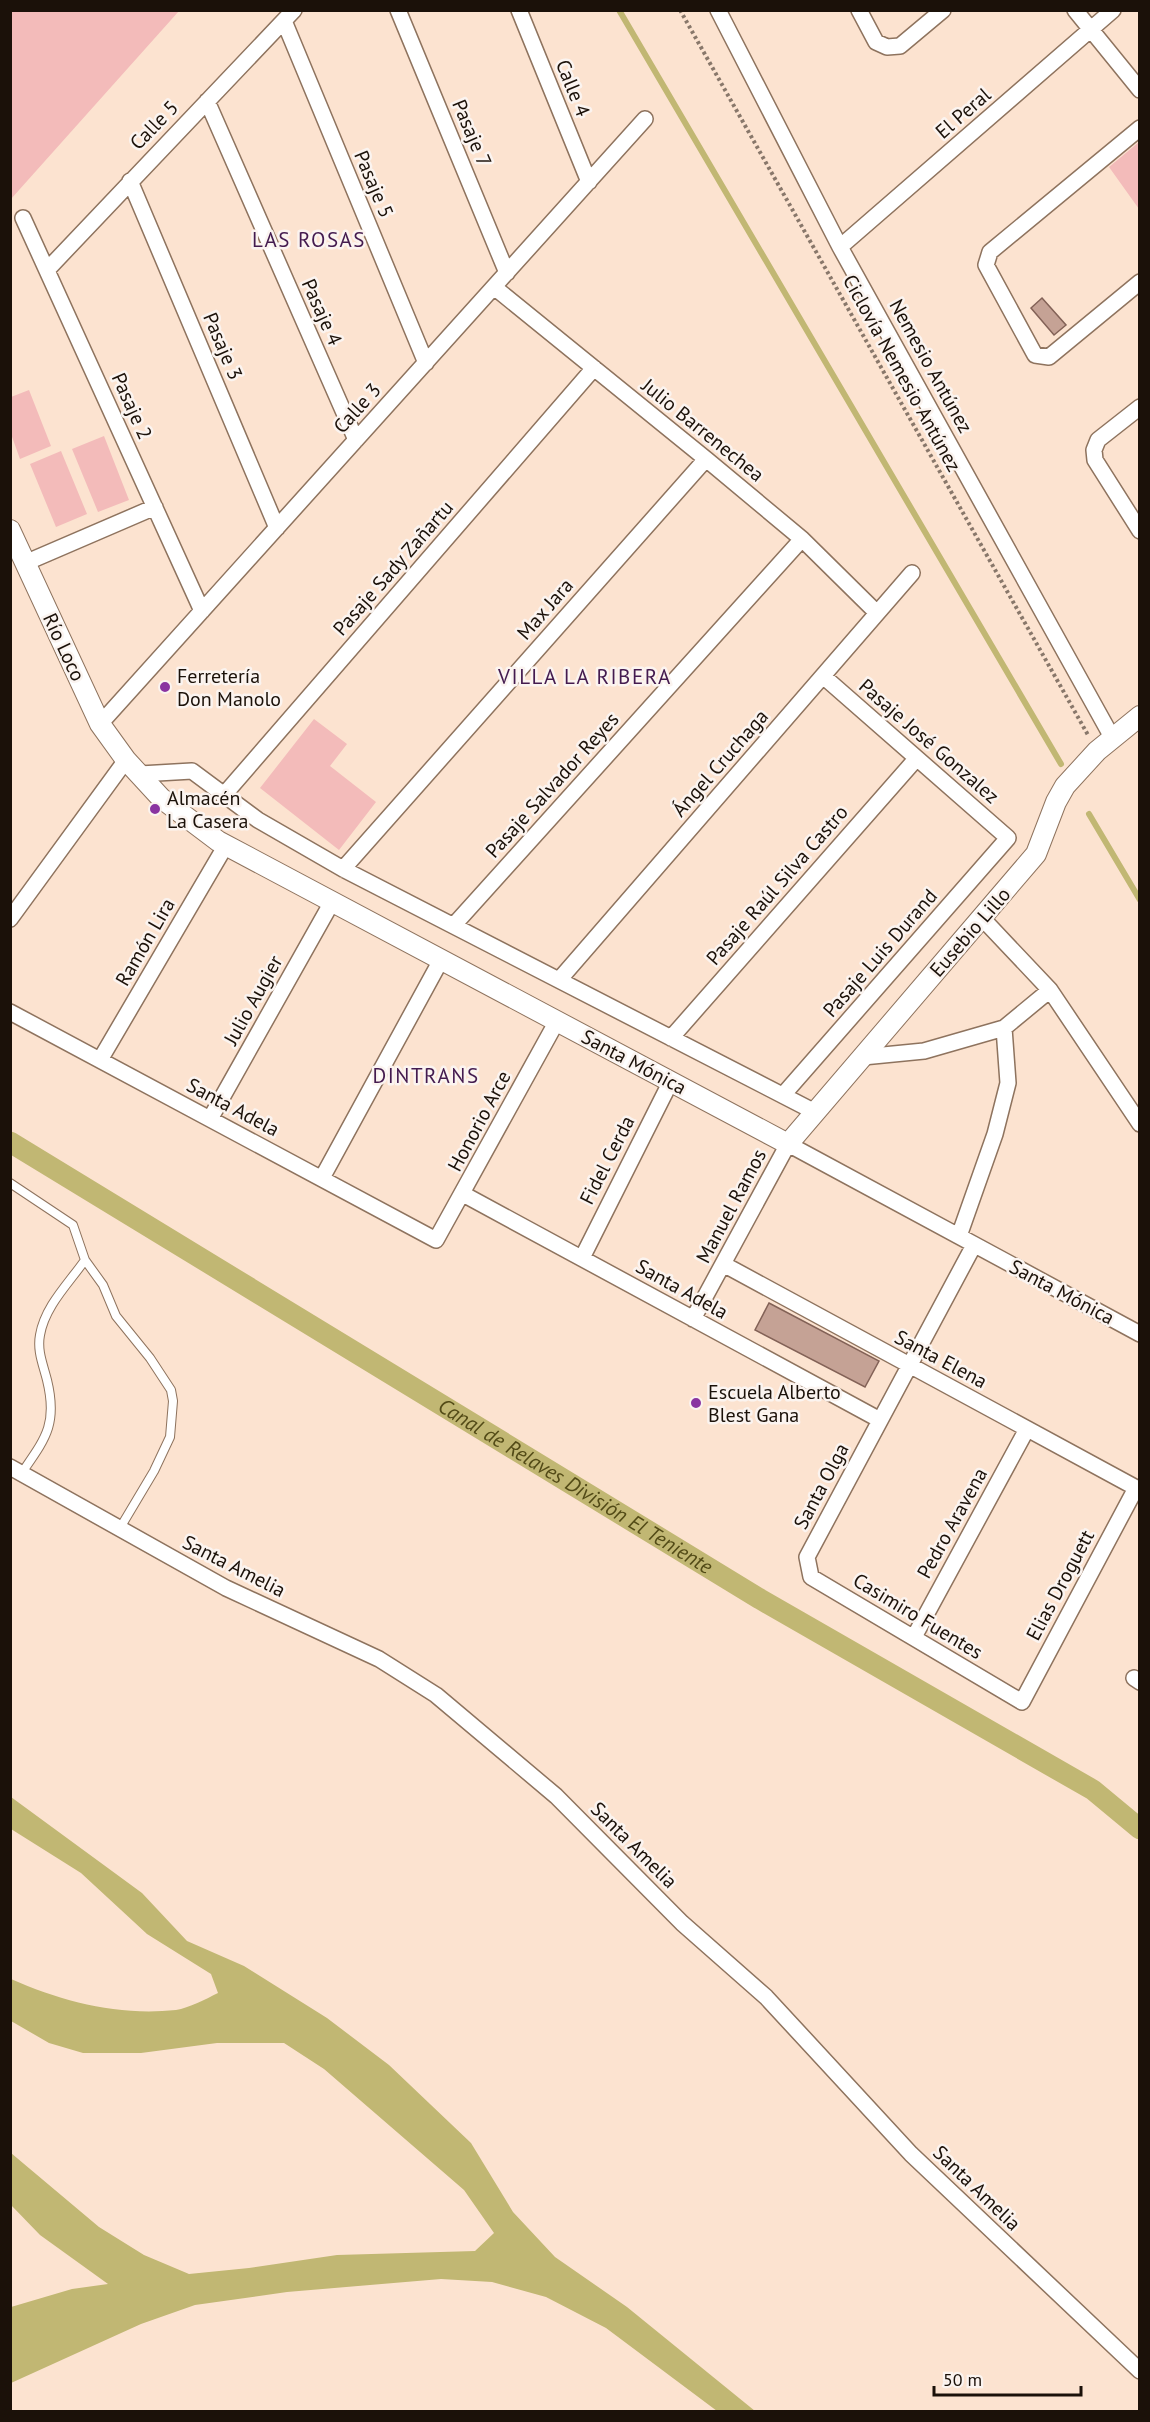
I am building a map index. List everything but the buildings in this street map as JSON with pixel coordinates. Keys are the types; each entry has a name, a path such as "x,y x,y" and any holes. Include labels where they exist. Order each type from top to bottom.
{"street":[{"name":"Pasaje 7","path":"398,10 507,273"},
{"name":"Calle 4","path":"519,10 589,182"},
{"name":"Nemesio Antúnez","path":"718,10 840,247 1113,739"},
{"path":"859,10 876,42 887,47 900,46 944,10"},
{"path":"1075,10 1140,90"},
{"name":"El Peral","path":"840,247 1113,10"},
{"name":"Calle 5","path":"46,270 289,16"},
{"name":"Pasaje 5","path":"289,16 426,363"},
{"name":"Pasaje 4","path":"207,101 356,440"},
{"name":"Calle 3","path":"100,724 645,119"},
{"path":"1140,128 990,252 986,265 1035,356 1049,357 1140,282"},
{"name":"Pasaje 3","path":"130,181 277,528"},
{"name":"Pasaje 2","path":"23,218 202,611"},
{"name":"Julio Barrenechea","path":"494,287 802,539 877,614"},
{"name":"Pasaje Sady Zañartu","path":"223,796 594,368"},
{"path":"1140,407 1098,440 1094,450 1095,460 1140,531"},
{"name":"Max Jara","path":"343,869 706,459"},
{"path":"25,563 154,507"},
{"name":"Río Loco","path":"10,530 100,724 133,767"},
{"name":"Pasaje Salvador Reyes","path":"454,925 802,539"},
{"name":"Ángel Cruchaga","path":"560,980 912,573"},
{"name":"Pasaje José Gonzalez","path":"823,676 1008,838"},
{"name":"Eusebio Lillo","path":"788,1144 1036,854 1065,786 1097,751 1140,716"},
{"name":"Pasaje Raúl Silva Castro","path":"671,1038 916,759"},
{"path":"10,919 133,767"},
{"name":"Santa Mónica","path":"133,767 192,771 258,820 343,869 815,1112"},
{"name":"Santa Mónica","path":"133,767 161,798 226,845 1140,1334"},
{"name":"Pasaje Luis Durand","path":"783,1095 1008,838"},
{"name":"Ramón Lira","path":"100,1060 226,845"},
{"name":"Julio Augier","path":"210,1119 332,902"},
{"path":"982,918 1050,990 1140,1124"},
{"path":"322,1178 441,960"},
{"path":"863,1057 924,1051 1004,1028 1050,990"},
{"name":"Santa Adela","path":"10,1012 436,1240"},
{"name":"Honorio Arce","path":"436,1240 557,1021"},
{"path":"959,1236 995,1134 1008,1083 1004,1028"},
{"name":"Fidel Cerda","path":"582,1258 670,1082"},
{"name":"Manuel Ramos","path":"693,1319 788,1144"},
{"name":"Santa Adela","path":"463,1194 880,1420"},
{"name":"Santa Olga","path":"807,1557 974,1245"},
{"name":"Santa Elena","path":"723,1264 1138,1489"},
{"name":"Pedro Aravena","path":"914,1636 1027,1429"},
{"name":"Santa Amelia","path":"16,1470 226,1588 379,1659 436,1695 461,1715 556,1796 682,1923 766,1997 911,2154 1140,2371"},
{"name":"Elias Droguett","path":"1022,1702 1138,1489"},
{"name":"Casimiro Fuentes","path":"807,1557 812,1577 1022,1702"}],"lane":[{"path":"10,1183 73,1225 85,1260 103,1286 116,1316 150,1358 171,1390 173,1401 170,1437 154,1471 120,1528"},
{"path":"16,1470 47,1435 51,1411 48,1382 39,1352 40,1333 51,1305 85,1260"}],"path":[{"name":"Ciclovía Nemesio Antúnez","path":"680,10 1097,751"}],"shaded area":[{"path":"10,11 179,11 11,199"},
{"path":"1139,142 1139,209 1109,167"},
{"path":"29,390 51,446 20,459 11,434 11,397"},
{"path":"104,436 129,500 98,512 72,449"},
{"path":"61,451 87,514 56,527 30,464"},
{"path":"314,719 347,744 330,766 376,802 339,850 260,788"},
{"path":"11,1797 142,1893 187,1941 244,1966 327,2018 389,2065 471,2143 513,2212 555,2257 627,2307 755,2411 717,2411 606,2328 546,2297 492,2282 441,2279 287,2292 195,2305 141,2324 11,2383 11,2307 72,2289 108,2284 40,2235 11,2205 11,2153 99,2227 144,2255 189,2274 337,2255 475,2251 494,2233 464,2190 324,2069 284,2043 217,2043 141,2053 83,2053 49,2043 11,2021 11,1979 71,2000 133,2011 181,2009 218,1993 211,1974 147,1934 81,1873 11,1829"}],"waterway":[{"path":"619,10 1061,764"},
{"path":"1089,814 1140,900"},
{"name":"Canal de Relaves División El Teniente","path":"10,1142 760,1599 1093,1790 1140,1829"}],"place":[{"name":"Ferretería Don Manolo","path":"165,687"},
{"name":"Almacén La Casera","path":"155,809"},
{"name":"Escuela Alberto Blest Gana","path":"696,1403"}],"district":[{"name":"LAS ROSAS","path":"309,240"},
{"name":"VILLA LA RIBERA","path":"585,677"},
{"name":"DINTRANS","path":"426,1076"}]}
